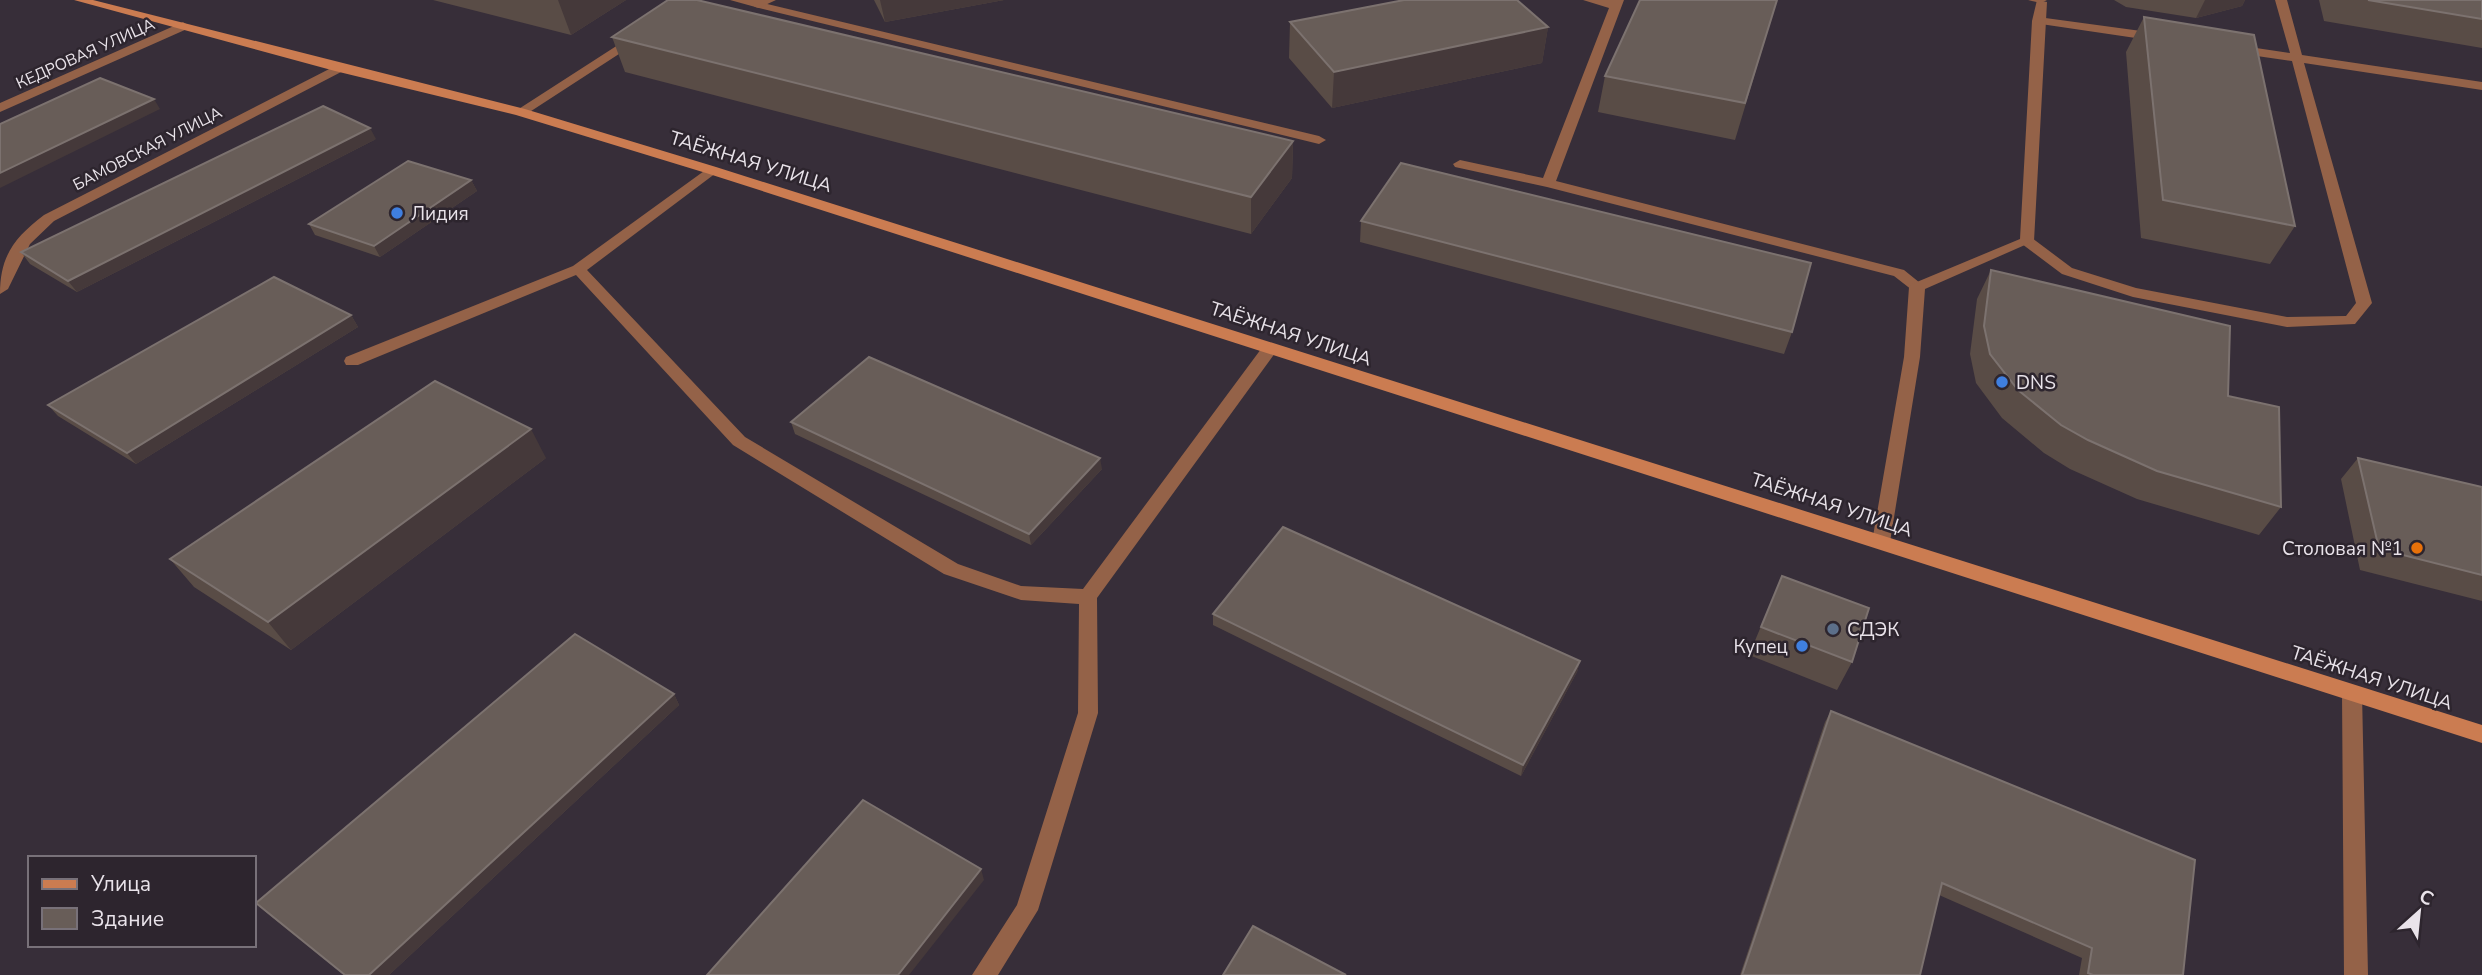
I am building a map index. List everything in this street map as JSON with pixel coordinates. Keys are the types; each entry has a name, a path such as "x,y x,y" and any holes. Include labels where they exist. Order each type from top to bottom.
{"main road":[{"name":"ТАЁЖНАЯ УЛИЦА","path":"80,0 520,112 711,170 2482,734"}],"street":[{"path":"736,0 765,3 1319,140"},
{"path":"1548,183 1617,3 1589,0"},
{"path":"2027,242 2067,271 2133,292 2287,322 2350,321 2364,303 2281,0"},
{"path":"2027,242 2039,1"},
{"path":"2038,20 2175,40"},
{"name":"КЕДРОВАЯ УЛИЦА","path":"0,108 183,26"},
{"path":"520,112 650,29"},
{"path":"2229,48 2482,86"},
{"name":"БАМОВСКАЯ УЛИЦА","path":"0,289 11,259 24,237 49,218 339,68"},
{"path":"1460,164 1548,183 1899,273 1917,287 1912,357 1881,542"},
{"path":"352,361 578,269 711,170"},
{"path":"1917,287 2027,242"},
{"path":"578,269 738,441 951,569 1021,593 1088,597"},
{"path":"984,975 1027,910 1088,713 1088,597 1270,349"},
{"path":"2352,693 2356,975"}],"building":[{"path":"668,0 697,0 1293,141 1251,197 612,37"},
{"path":"1404,0 1517,0 1548,27 1334,72 1290,22"},
{"path":"1640,0 1777,0 1745,103 1605,76"},
{"path":"2368,0 2482,0 2482,19"},
{"path":"2144,17 2254,35 2295,226 2163,200"},
{"path":"100,78 154,99 0,173 0,124"},
{"path":"323,106 370,128 68,281 21,252"},
{"name":"Лидия","path":"408,161 471,180 374,246 309,224"},
{"path":"1401,163 1811,263 1792,332 1361,221"},
{"path":"1991,270 2230,326 2228,396 2279,407 2281,507 2157,471 2061,425 2018,390 1990,354 1984,326"},
{"path":"274,277 351,315 127,453 48,405"},
{"path":"869,357 1100,458 1029,534 791,422"},
{"path":"435,381 531,429 268,622 170,559"},
{"path":"2358,458 2482,487 2482,575 2379,549"},
{"path":"1283,527 1580,661 1523,765 1213,614"},
{"path":"1782,576 1869,608 1852,662 1761,627"},
{"path":"575,634 674,694 369,975 345,975 256,903"},
{"path":"1831,711 2195,860 2183,975 2093,975 2088,973 2092,948 1942,883 1920,975 1742,975"},
{"path":"863,800 981,869 898,975 707,975"},
{"path":"1253,926 1346,975 1223,975"}],"place":[{"name":"Лидия","path":"397,213"},
{"name":"DNS","path":"2002,382"},
{"name":"Столовая №1","path":"2417,548"},
{"name":"СДЭК","path":"1833,629"},
{"name":"Купец","path":"1802,646"}]}
